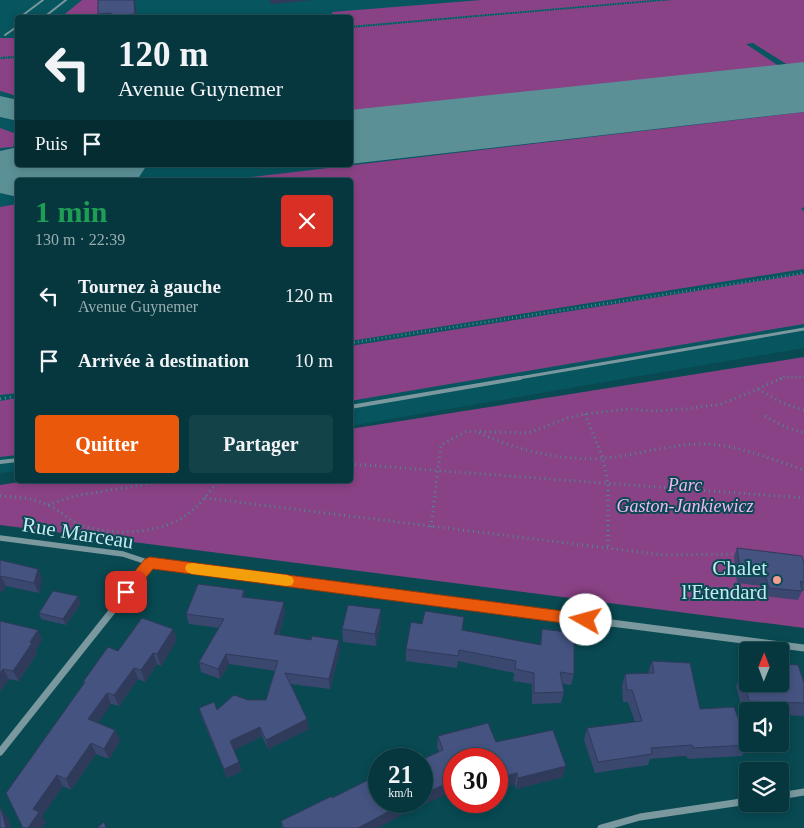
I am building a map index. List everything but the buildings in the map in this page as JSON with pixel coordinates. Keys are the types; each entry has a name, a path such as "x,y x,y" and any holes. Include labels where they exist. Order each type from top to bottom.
{"street":[{"name":"Rue Marceau","path":"0,538 123,554 150,563 804,648"},
{"path":"0,752 150,563"},
{"path":"789,794 804,792"},
{"path":"601,828 640,818 739,802"}],"lane":[{"path":"23,15 43,0"},
{"path":"47,15 66,0"},
{"path":"5,35 15,28"},
{"path":"353,406 804,330"},
{"path":"0,462 15,460"}],"path":[{"path":"353,27 662,0"},
{"path":"0,58 15,57"},
{"path":"353,343 804,273"},
{"path":"431,527 441,444 467,432 528,433 568,418 585,414 628,409 653,411 685,409 721,404 784,377 804,377"},
{"path":"758,389 782,403 804,410"},
{"path":"0,398 15,396"},
{"path":"585,414 603,458 608,484 608,547"},
{"path":"765,416 786,427 804,433"},
{"path":"477,432 523,451 589,460 697,444 721,445 746,450 804,470"},
{"path":"353,464 804,498"},
{"path":"48,504 74,496 154,483"},
{"path":"0,496 21,497 48,504 82,525 117,531 139,531 181,518 205,498 216,483"},
{"path":"205,498 663,555 743,555"}],"shaded area":[{"path":"0,0 804,0 804,348 353,425 353,178 15,178 15,471 0,473"}],"green space":[{"path":"82,0 99,0 98,15 64,15"},
{"path":"481,0 653,0 353,26 353,15 333,15 332,12"},
{"path":"672,0 804,0 804,64 788,65 753,43 746,44 779,66 353,111 353,28"},
{"path":"0,38 15,38 15,56 0,57"},
{"path":"15,58 15,95 0,91 0,59"},
{"path":"804,112 804,207 801,209 804,211 804,269 353,341 353,178 243,178 336,167 353,167 353,165"},
{"path":"0,128 15,133 13,147 0,148"},
{"path":"15,204 15,393 0,395 0,207"},
{"path":"804,274 804,324 353,400 353,346"},
{"name":"Parc Gaston-Jankiewicz","path":"804,357 804,628 0,525 0,485 15,483 353,483 353,429"},
{"path":"15,398 15,455 0,457 0,401"}],"taxiway":[{"path":"0,106 15,110"}],"runway":[{"path":"353,137 804,87"},
{"path":"33,172 80,167"}],"slow traffic":[{"path":"192,568 287,581"}],"place":[{"name":"Chalet l'Etendard","path":"777,580"}],"route":[{"path":"126,592 150,563 586,620"}]}
